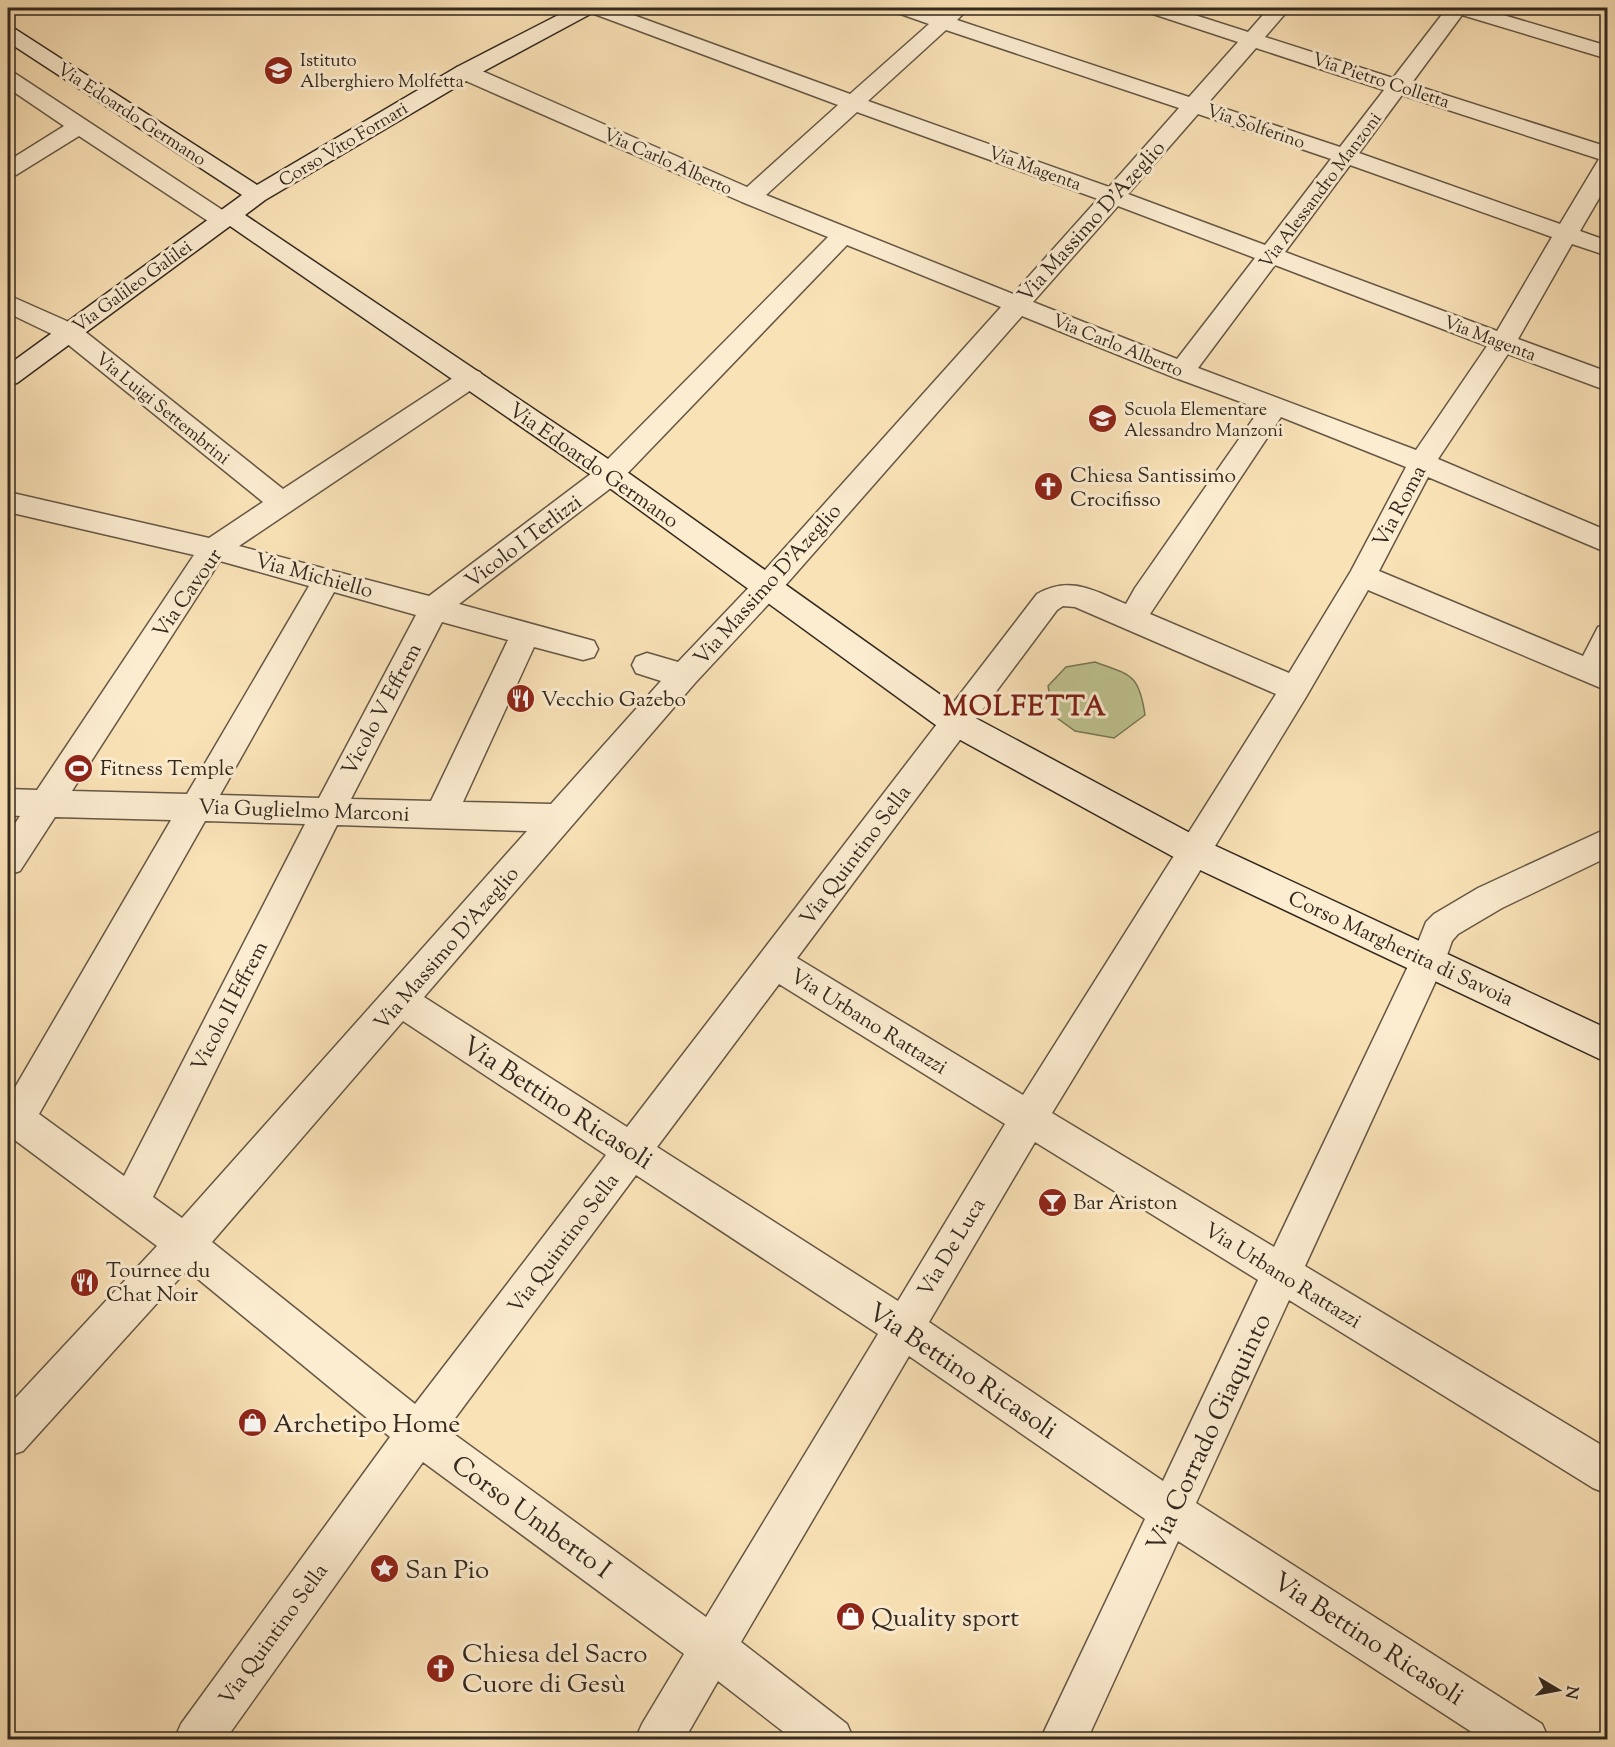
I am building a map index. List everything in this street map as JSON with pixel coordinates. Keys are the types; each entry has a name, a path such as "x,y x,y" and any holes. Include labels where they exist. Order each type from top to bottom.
{"street":[{"name":"Corso Vito Fornari","path":"257,195 465,72 588,8"},
{"name":"Via Magenta","path":"596,8 853,104 1113,196 1608,382"},
{"name":"Via Solferino","path":"902,8 950,15 1194,105 1608,249"},
{"name":"Via Pietro Colletta","path":"1154,8 1253,38 1608,155"},
{"name":"Via Massimo D'Azeglio","path":"8,1436 186,1244 684,675 766,588 1280,8"},
{"path":"1459,8 1608,53"},
{"name":"Via Alessandro Manzoni","path":"1182,371 1459,8"},
{"path":"750,197 950,15"},
{"name":"Via Edoardo Germano","path":"8,33 257,195"},
{"name":"Via Carlo Alberto","path":"465,72 750,197 1182,371 1276,405 1422,463 1608,543"},
{"name":"Via Edoardo Germano","path":"8,79 78,127 225,217 471,378 610,474 955,722"},
{"path":"8,170 78,127"},
{"name":"Via Roma","path":"1193,850 1295,689 1362,576 1422,463 1503,342 1608,163"},
{"name":"Via Galileo Galilei","path":"8,377 257,195"},
{"name":"Vicolo I Terlizzi","path":"435,607 610,474 843,235"},
{"name":"Via Luigi Settembrini","path":"8,303 69,332 282,503"},
{"name":"Via Cavour","path":"8,861 49,802 213,549 471,378"},
{"path":"1132,619 1145,596 1276,405"},
{"name":"Via Michiello","path":"8,502 213,549 435,607 583,649"},
{"path":"1362,576 1599,675 1608,635"},
{"path":"12,1116 327,579"},
{"name":"Via Quintino Sella","path":"197,1740 418,1433 1047,602 1059,595 1077,596 1295,689"},
{"name":"Vicolo V Effrem","path":"328,811 435,607"},
{"path":"441,814 526,633"},
{"path":"647,665 684,675"},
{"name":"Corso Margherita di Savoia","path":"955,722 1193,850 1608,1047"},
{"name":"Via Guglielmo Marconi","path":"8,802 559,818"},
{"name":"Vicolo II Effrem","path":"131,1202 328,811"},
{"name":"Via Corrado Giaquinto","path":"1063,1740 1428,961 1438,933 1446,924 1490,898 1608,842"},
{"name":"Via De Luca","path":"658,1740 902,1327 1193,850"},
{"name":"Via Urbano Rattazzi","path":"775,963 1608,1473"},
{"name":"Via Bettino Ricasoli","path":"401,1001 902,1327 1170,1511 1526,1740"},
{"name":"Corso Umberto I","path":"12,1116 186,1244 418,1433 712,1648 831,1740"}],"green space":[{"path":"1095,662 1131,678 1140,691 1143,701 1145,715 1114,738 1075,731 1053,715 1048,686 1066,667"}],"place":[{"name":"Istituto Alberghiero Molfetta","path":"279,70"},
{"name":"Scuola Elementare Alessandro Manzoni","path":"1103,419"},
{"name":"Chiesa Santissimo Crocifisso","path":"1049,487"},
{"name":"Vecchio Gazebo","path":"520,699"},
{"name":"Fitness Temple","path":"79,768"},
{"name":"Bar Ariston","path":"1052,1202"},
{"name":"Tournee du Chat Noir","path":"85,1282"},
{"name":"Archetipo Home","path":"252,1423"},
{"name":"San Pio","path":"384,1569"},
{"name":"Quality sport","path":"850,1617"},
{"name":"Chiesa del Sacro Cuore di Gesù","path":"441,1668"}],"district":[{"name":"MOLFETTA","path":"1025,706"}]}
